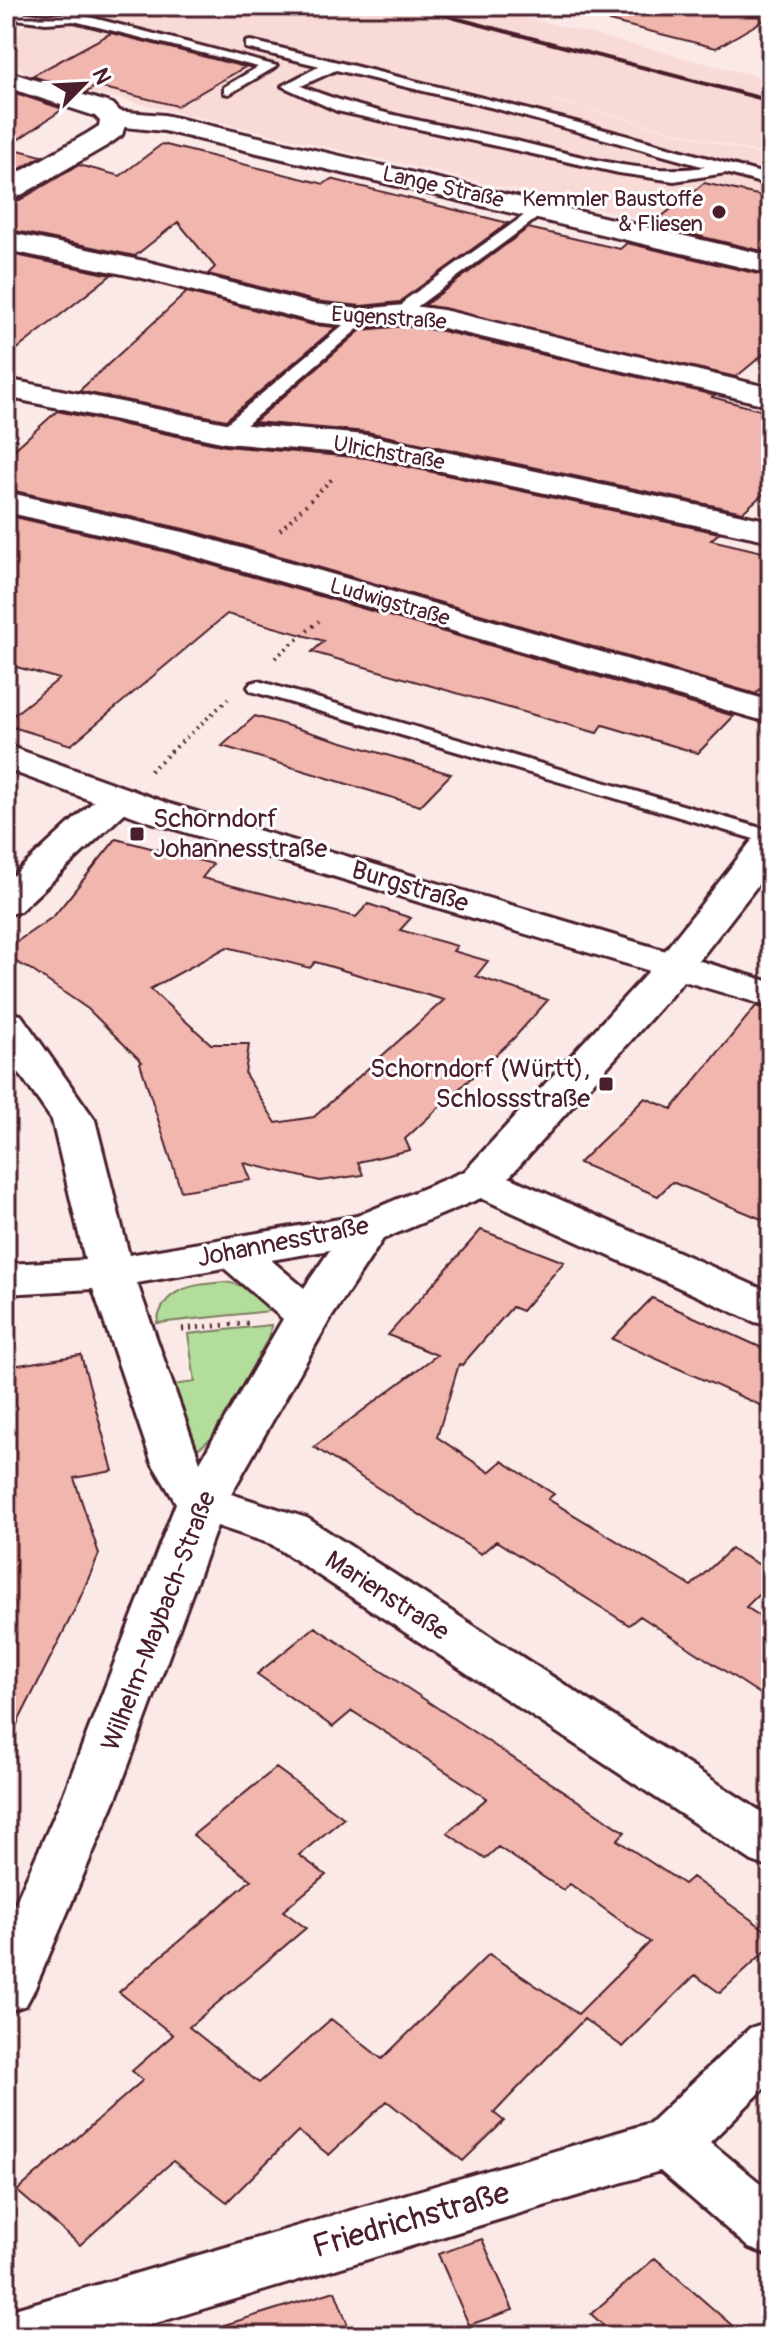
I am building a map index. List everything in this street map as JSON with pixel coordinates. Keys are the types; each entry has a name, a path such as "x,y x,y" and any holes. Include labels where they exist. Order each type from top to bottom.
{"street":[{"path":"6,79 104,110 114,119 112,129 98,139 6,192"},
{"name":"Lange Straße","path":"114,119 164,123 771,265"},
{"name":"Eugenstraße","path":"6,241 149,271 314,313 361,318 405,314 443,319 771,397"},
{"name":"Ulrichstraße","path":"6,388 226,433 366,445 771,531"},
{"name":"Ludwigstraße","path":"6,502 88,518 251,559 367,596 771,712"},
{"name":"Burgstraße","path":"6,756 119,798 771,995"},
{"path":"6,903 119,798"},
{"name":"Johannesstraße","path":"6,1279 111,1273 367,1229 481,1181 675,966 771,840"},
{"path":"6,1024 73,1120 111,1273 131,1334 176,1463 201,1503"},
{"path":"481,1181 771,1311"},
{"name":"Wilhelm-Maybach-Straße","path":"6,1988 90,1796 201,1503 308,1316 367,1229"},
{"path":"234,1253 308,1316"},
{"name":"Marienstraße","path":"201,1503 289,1531 771,1846"},
{"name":"Friedrichstraße","path":"18,2336 669,2143 771,2045"},
{"path":"669,2143 771,2229"}],"lane":[{"path":"88,6 334,65 771,181"},
{"path":"11,12 46,19 74,17 270,66 229,90"},
{"path":"334,65 289,86 342,108 619,168 674,176 726,168"},
{"path":"405,314 411,303 539,210"},
{"path":"226,433 361,318"},
{"path":"258,687 771,840"}],"path":[{"path":"251,559 366,445"},
{"path":"131,1334 308,1316"}],"shaded area":[{"path":"38,6 481,6 771,80 771,156 421,65 771,158 771,249 33,79 11,59 11,41"}],"green space":[{"path":"224,1282 251,1290 270,1311 157,1323 166,1302 181,1290"},
{"path":"271,1325 270,1335 213,1437 199,1448 191,1445 172,1385 195,1382 188,1334"}],"building":[{"path":"611,6 760,6 771,16 716,48 609,21"},
{"path":"111,33 245,67 177,106 96,86 86,93 32,76"},
{"path":"6,90 63,109 7,147 42,156 6,177"},
{"path":"162,144 324,184 331,179 508,223 400,302 361,306 315,301 208,274 215,267 178,222 135,256 6,229 6,203 18,201 79,165 120,176"},
{"name":"Kemmler Baustoffe & Fliesen","path":"704,183 771,198 771,253 651,225"},
{"path":"528,228 620,249 627,243 771,277 771,348 736,377 425,305"},
{"path":"6,253 111,275 6,358"},
{"path":"187,292 313,325 336,327 226,420 79,391"},
{"path":"405,326 442,331 714,395 712,397 771,413 771,487 743,512 367,432 254,422 361,330"},
{"path":"57,411 225,446 366,458 719,533 711,540 771,554 771,678 756,694 193,531 6,489 6,457"},
{"path":"6,515 167,552 734,716 698,753 603,725 597,733 312,652 324,641 227,614 71,745 6,725 6,721 59,679 6,664"},
{"path":"255,716 451,774 420,806 222,746"},
{"path":"116,839 213,864 202,878 356,917 368,904 411,918 400,930 457,946 453,951 488,961 476,976 548,1000 514,1038 405,1139 410,1150 358,1162 363,1175 320,1181 244,1163 251,1180 181,1191 142,1062 88,1009 30,969 6,957 6,949 54,916","holes":["227,947 310,968 315,962 444,1000 314,1117 276,1123 245,1074 249,1044 211,1044 150,989"]},
{"path":"756,1006 771,1010 771,1223 672,1182 658,1196 579,1163 645,1098 672,1109"},
{"path":"481,1230 564,1262 522,1311 512,1307 462,1365 459,1364 437,1437 489,1472 502,1461 554,1494 548,1499 691,1586 731,1549 771,1571 771,1582 746,1607 771,1623 771,1701 640,1616 629,1625 496,1541 481,1554 314,1447 437,1355 388,1335"},
{"path":"652,1298 771,1352 771,1410 612,1339"},
{"path":"81,1355 113,1471 74,1478 99,1554 77,1605 6,1746 6,1367"},
{"path":"315,1627 625,1832 617,1840 684,1884 692,1877 771,1934 771,1946 720,1993 695,1975 623,2047 584,2019 494,2113 504,2121 463,2161 387,2101 329,2155 298,2131 227,2202 173,2161 80,2245 17,2191 143,2080 132,2071 173,2035 119,1992 251,1880 193,1835 276,1768 344,1818 299,1855 326,1875 283,1911 306,1928 189,2027 259,2083 331,2019 382,2059 489,1954 578,2014 650,1942 570,1884 563,1890 498,1847 485,1859 447,1833 487,1798 352,1711 333,1727 257,1674"},
{"path":"482,2239 513,2310 469,2325 438,2254"},
{"path":"655,2258 744,2336 615,2336 591,2314"},
{"path":"335,2291 352,2336 222,2336 221,2326"}],"railway":[{"path":"409,6 771,101"}],"place":[{"name":"Kemmler Baustoffe & Fliesen","path":"719,212"},
{"name":"Schorndorf Johannesstraße","path":"137,834"},
{"name":"Schorndorf (Württ), Schlossstraße","path":"606,1084"}]}
